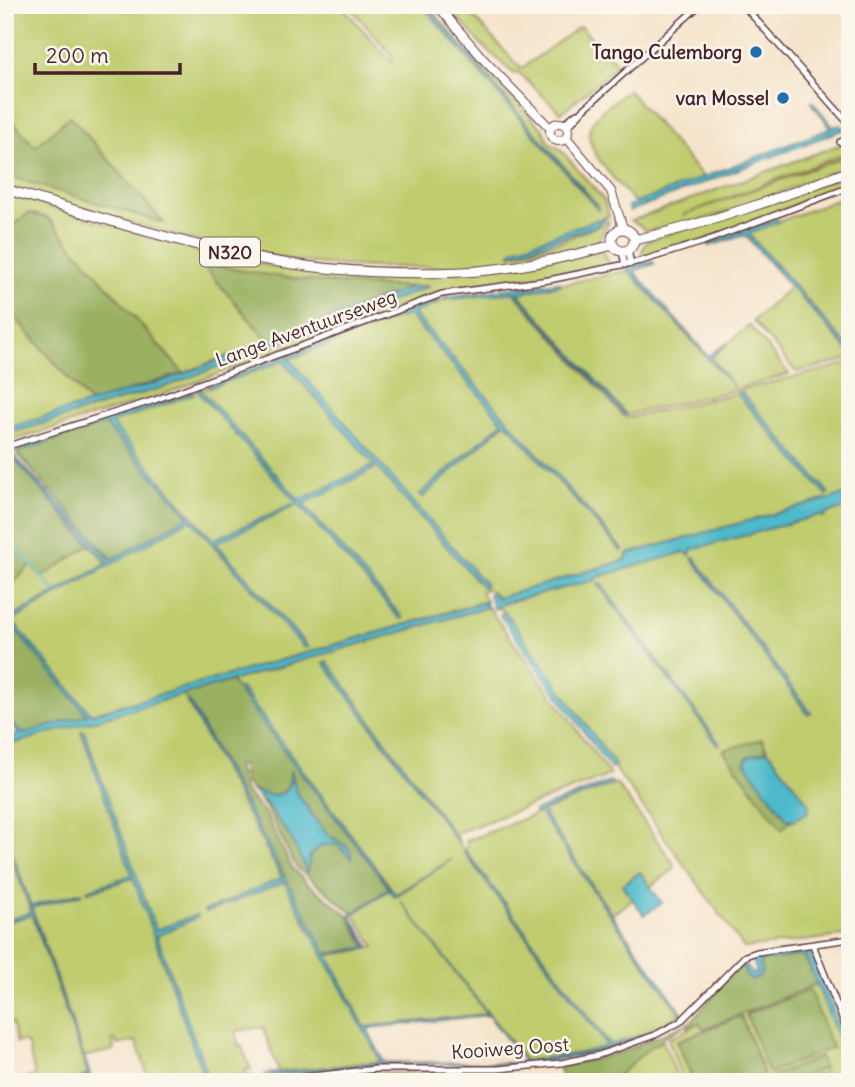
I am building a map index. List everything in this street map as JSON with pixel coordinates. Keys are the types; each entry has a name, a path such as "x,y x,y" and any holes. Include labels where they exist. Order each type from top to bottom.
{"main road":[{"path":"633,237 625,250 612,242 620,229 633,237 709,221 850,171"},
{"name":"N320","path":"5,190 166,237 239,254 309,266 462,272 523,265 612,242"}],"street":[{"path":"440,5 560,130 611,191 620,229"},
{"path":"560,130 699,5"},
{"path":"743,5 850,125"},
{"path":"840,142 850,138"},
{"name":"Lange Aventuurseweg","path":"5,447 155,400 442,294 549,280 628,265 703,242 850,187"},
{"path":"625,250 628,265"},
{"name":"Kooiweg Oost","path":"258,1082 376,1069 498,1069 561,1063 599,1055 655,1035 680,1022 745,956 850,939"},
{"path":"813,945 850,1038"}],"green space":[{"path":"5,5 341,5 391,62 394,58 348,5 422,5 598,209 428,5 469,53 542,128 549,143 560,149 604,200 609,216 514,249 511,253 561,241 609,221 608,224 599,241 535,258 448,267 352,266 278,258 209,244 5,186 5,175 163,222 70,117 35,147 5,113"},
{"path":"447,5 463,5 521,69 580,26 618,65 561,113 518,72 514,74 481,44"},
{"path":"628,90 704,178 636,204 613,178 591,144 589,134 598,115"},
{"path":"5,113 35,147 70,116 164,223 5,175"},
{"path":"850,141 850,152 683,215 850,155 850,165 722,214 645,231 631,221"},
{"path":"850,174 850,183 702,241 642,258 647,241"},
{"path":"5,194 208,253 276,267 414,277 602,250 612,267 476,284 433,294 150,399 5,443 5,435 167,386 428,287 329,284 260,275 202,263 268,341 183,373 48,218 29,213 5,232"},
{"path":"850,195 850,359 796,372 753,321 791,286 745,234"},
{"path":"29,213 48,218 183,373 90,403 5,306 5,232"},
{"path":"200,262 306,280 412,287 268,341"},
{"path":"626,271 635,272 709,360 749,325 789,374 723,393 626,415 518,293"},
{"path":"513,292 623,416 628,418 730,395 850,363 850,493 627,554 626,560 501,597 497,598 493,592 486,589 481,592 486,601 89,715 5,615 5,592 31,564 42,577 90,545 108,564 190,518 105,424 402,317 443,299"},
{"path":"5,306 90,403 5,429"},
{"path":"105,424 191,518 114,561 16,452"},
{"path":"8,452 90,545 42,577 30,565 5,592 5,453"},
{"path":"850,507 850,935 744,948 498,605 685,552 689,555 690,550 820,515 822,517","holes":["761,739 769,752 794,820 782,829"]},
{"path":"488,607 610,775 459,832 455,838 464,850 466,841 616,783 673,863 674,869 611,915 681,1015 627,1043 587,1054 526,1063 490,1016 479,1015 365,1027 380,1060 378,1062 279,1072 263,1027 236,1031 238,1046 241,1045 251,1070 245,1070 246,1075 186,1082 150,1082 136,1041 117,1045 115,1039 112,1040 114,1050 83,1057 90,1076 81,1082 9,1082 35,1076 28,1045 23,1041 17,1043 12,1022 5,1026 5,746 183,694 324,955 375,947 353,913 298,769 231,681"},
{"path":"5,618 89,715 20,735 5,718"},
{"path":"231,681 390,888 353,913 296,867 268,811 258,797 264,801 291,838 308,872 310,859 316,850 325,845 338,845 335,838 329,837 295,790 291,771 287,787 283,792 273,795 250,789 245,783 242,765 237,766 245,792 265,813 292,868 346,913 367,949 324,956 183,694"},
{"path":"762,739 767,751 747,757 745,762 790,821 782,829 723,750"},
{"path":"804,955 817,984 704,1029 699,1023 689,1027 686,1024 691,1022 728,977 742,965 747,977 759,977 760,961"},
{"path":"817,984 847,1060 847,1063 836,1069 840,1082 830,1082 826,1072 801,1082 789,1082 824,1068 770,1077 772,1082 767,1082 766,1079 744,1082 763,1074 741,1016 677,1041 694,1082 683,1082 668,1039 699,1023 704,1029"},
{"path":"810,990 832,1048 769,1073 746,1014"},
{"path":"741,1016 764,1074 744,1082 694,1082 677,1041"},
{"path":"685,1025 651,1046 611,1082 564,1082 558,1067 620,1053"},
{"path":"663,1041 679,1082 611,1082 651,1046"},
{"path":"820,1057 824,1068 789,1082 772,1082 770,1077"},
{"path":"376,1073 473,1073 476,1082 319,1082 318,1078"}],"water":[{"path":"422,5 426,5 596,204 599,211"},
{"path":"813,102 833,127 840,125 844,129 630,211 628,206 830,129 811,103"},
{"path":"605,217 606,219 598,222 599,225 511,254 514,249"},
{"path":"777,218 778,222 749,234 850,349 850,353 745,235 709,246 708,243"},
{"path":"653,261 654,264 635,270 635,273 708,356 727,343 711,358 734,387 627,268"},
{"path":"560,282 560,285 518,293 625,416 514,292 444,300 444,297"},
{"path":"430,286 167,386 5,435 5,429 169,379 412,287"},
{"path":"437,299 439,303 413,313 623,550 621,551 507,424 423,497 420,494 503,422 409,315 399,318 397,314"},
{"path":"392,317 393,320 289,359 486,585 483,588 283,361 209,388 208,385"},
{"path":"201,387 299,500 372,466 374,469 303,504 403,618 400,619 199,393 198,388"},
{"path":"193,392 194,394 111,423 213,540 292,504 294,506 216,543 308,647 304,648 189,520 12,621 91,714 486,601 485,605 488,607 5,746 5,740 19,734 5,716 23,734 87,715 5,615 9,619 108,563 5,450 9,450 111,560 189,516 105,424 19,451 17,447"},
{"path":"741,392 829,493 826,495 738,395"},
{"path":"850,493 850,507 825,514 825,517 819,515 691,550 690,555 685,552 597,577 595,580 508,602 494,609 489,594 493,592 497,598 501,597 626,560 627,554"},
{"path":"694,557 811,713 808,714 692,558"},
{"path":"600,583 720,744 717,744 598,584"},
{"path":"505,612 615,765 611,769 500,615"},
{"path":"327,661 459,841 459,844 324,663"},
{"path":"241,688 396,894 452,859 395,897 389,890 351,916 371,948 328,955 365,1027 487,1014 400,900 525,1061 581,1053 607,1046 464,852 466,851 610,1045 642,1035 681,1015 611,917 613,916 684,1015 646,1035 606,1049 521,1063 523,1060 488,1015 370,1028 368,1030 384,1062 513,1064 380,1064 265,1077 265,1074 380,1060 284,882 205,913 204,911 282,878 187,702 189,701 327,954 368,947 349,916 389,888 237,689"},
{"path":"81,731 84,731 156,930 196,915 198,917 157,936 209,1079 253,1078 191,1082 205,1080 133,878 88,892 87,890 132,875"},
{"path":"769,752 809,804 808,812 794,820 787,819 745,762 747,757"},
{"path":"290,769 296,791 302,800 330,837 347,847 352,859 338,845 322,845 309,857 308,874 291,838 264,801 250,789 273,795 285,791 290,779"},
{"path":"611,781 612,784 542,811 611,913 609,914 540,813 534,811"},
{"path":"5,832 31,906 81,892 82,894 32,908 90,1074 82,1079 83,1082 80,1078 88,1074 32,915 11,921 31,912 5,839"},
{"path":"640,872 662,903 644,915 622,885"},
{"path":"806,949 811,952 850,1053 850,1065 841,1071 844,1082 840,1082 836,1069 847,1063 847,1060 805,955 760,961 762,972 752,980 747,977 743,965 746,965 752,974 757,972 753,960 757,957"}],"waterway":[{"path":"5,535 55,592"}],"place":[{"name":"Tango Culemborg","path":"756,52"},
{"name":"van Mossel","path":"783,98"}]}
